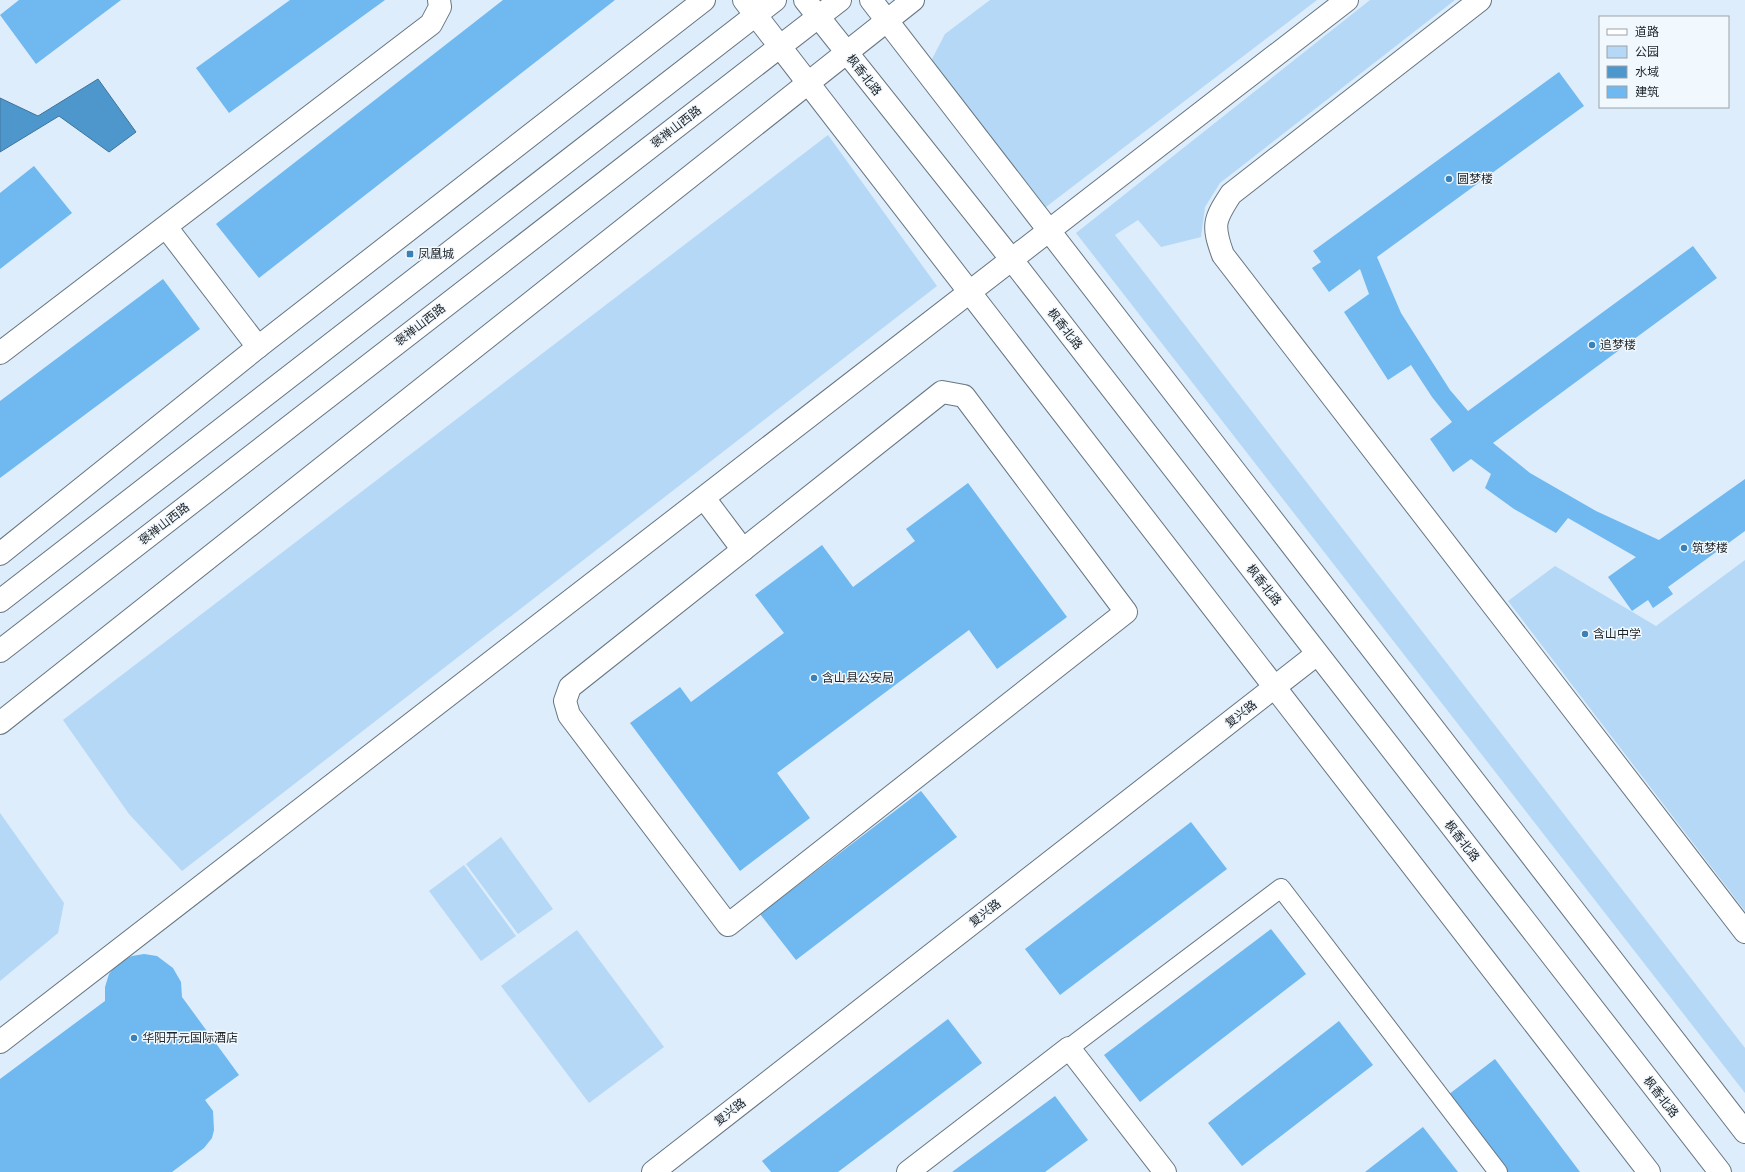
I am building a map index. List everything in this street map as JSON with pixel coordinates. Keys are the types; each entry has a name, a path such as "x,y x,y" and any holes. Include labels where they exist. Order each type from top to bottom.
{"street":[{"path":"0,353 431,24 440,7 439,0"},
{"path":"0,554 258,347 704,0"},
{"path":"0,601 750,8 775,0"},
{"name":"枫香北路","path":"805,0 1012,260 1720,1172"},
{"name":"褒禅山西路","path":"0,652 840,0"},
{"path":"871,0 1745,1132"},
{"path":"0,723 913,0"},
{"path":"0,1042 1347,0"},
{"path":"1480,0 1231,194 1219,213 1216,234 1223,255 1745,932"},
{"path":"750,8 1649,1172"},
{"path":"166,226 258,347"},
{"path":"942,392 964,396 1126,612 728,925 569,715 565,701 570,687 743,550 942,392"},
{"path":"704,498 743,550"},
{"name":"复兴路","path":"653,1172 1317,654"},
{"path":"908,1172 1069,1048 1165,1172"}],"lane":[{"path":"1069,1048 1281,888 1498,1172"}],"green space":[{"path":"990,0 1317,0 1042,210 931,61 945,34"},
{"path":"1370,0 1455,0 1220,183 1205,207 1201,237 1161,247 1138,220 1115,235 1745,1048 1745,1093 1076,233"},
{"path":"828,135 937,286 182,871 129,814 63,720"},
{"path":"1745,560 1745,911 1508,601 1555,566 1656,626"},
{"path":"0,813 64,903 58,933 0,981"},
{"path":"501,837 553,909 518,934 466,864"},
{"path":"464,865 516,936 481,961 429,891"},
{"path":"577,930 664,1047 589,1103 501,986"}],"water":[{"path":"98,79 136,132 109,152 59,116 0,152 0,98 38,116"}],"building":[{"path":"19,0 121,0 36,64 0,15"},
{"path":"290,0 385,0 229,113 196,68"},
{"path":"503,0 615,0 259,278 216,224"},
{"path":"1559,72 1584,106 1377,257 1401,313 1450,390 1468,411 1693,246 1717,278 1493,443 1530,473 1596,511 1659,540 1745,479 1745,531 1668,587 1673,594 1653,608 1648,600 1632,611 1608,577 1636,557 1568,518 1556,533 1514,509 1485,488 1491,474 1471,459 1453,472 1430,439 1452,422 1432,397 1411,365 1388,380 1344,312 1369,294 1360,269 1329,292 1312,268 1321,262 1313,251"},
{"path":"34,166 72,213 0,269 0,193"},
{"path":"163,279 200,329 0,478 0,401"},
{"name":"含山县公安局","path":"968,483 1067,617 997,669 969,630 777,773 810,818 740,871 630,723 680,687 691,702 784,633 755,595 822,545 853,587 915,541 906,529"},
{"path":"921,791 957,837 796,960 760,914"},
{"path":"1191,822 1227,869 1060,995 1025,949"},
{"path":"1271,929 1306,974 1140,1102 1104,1055"},
{"name":"华阳开元国际酒店","path":"144,954 157,956 173,968 181,982 182,997 239,1075 205,1100 213,1111 214,1130 212,1138 204,1148 172,1172 0,1172 0,1079 105,1001 105,987 109,974 120,961 132,956"},
{"path":"948,1019 982,1063 838,1172 771,1172 762,1161"},
{"path":"1339,1021 1373,1065 1242,1166 1208,1123"},
{"path":"1495,1059 1580,1172 1500,1172 1444,1098"},
{"path":"1055,1096 1088,1140 1045,1172 952,1172"},
{"path":"1423,1127 1458,1172 1365,1172"}],"place":[{"name":"圆梦楼","path":"1449,179"},
{"name":"凤凰城","path":"410,254"},
{"name":"追梦楼","path":"1592,345"},
{"name":"筑梦楼","path":"1684,548"},
{"name":"含山中学","path":"1585,634"},
{"name":"含山县公安局","path":"814,678"},
{"name":"华阳开元国际酒店","path":"134,1038"}]}
